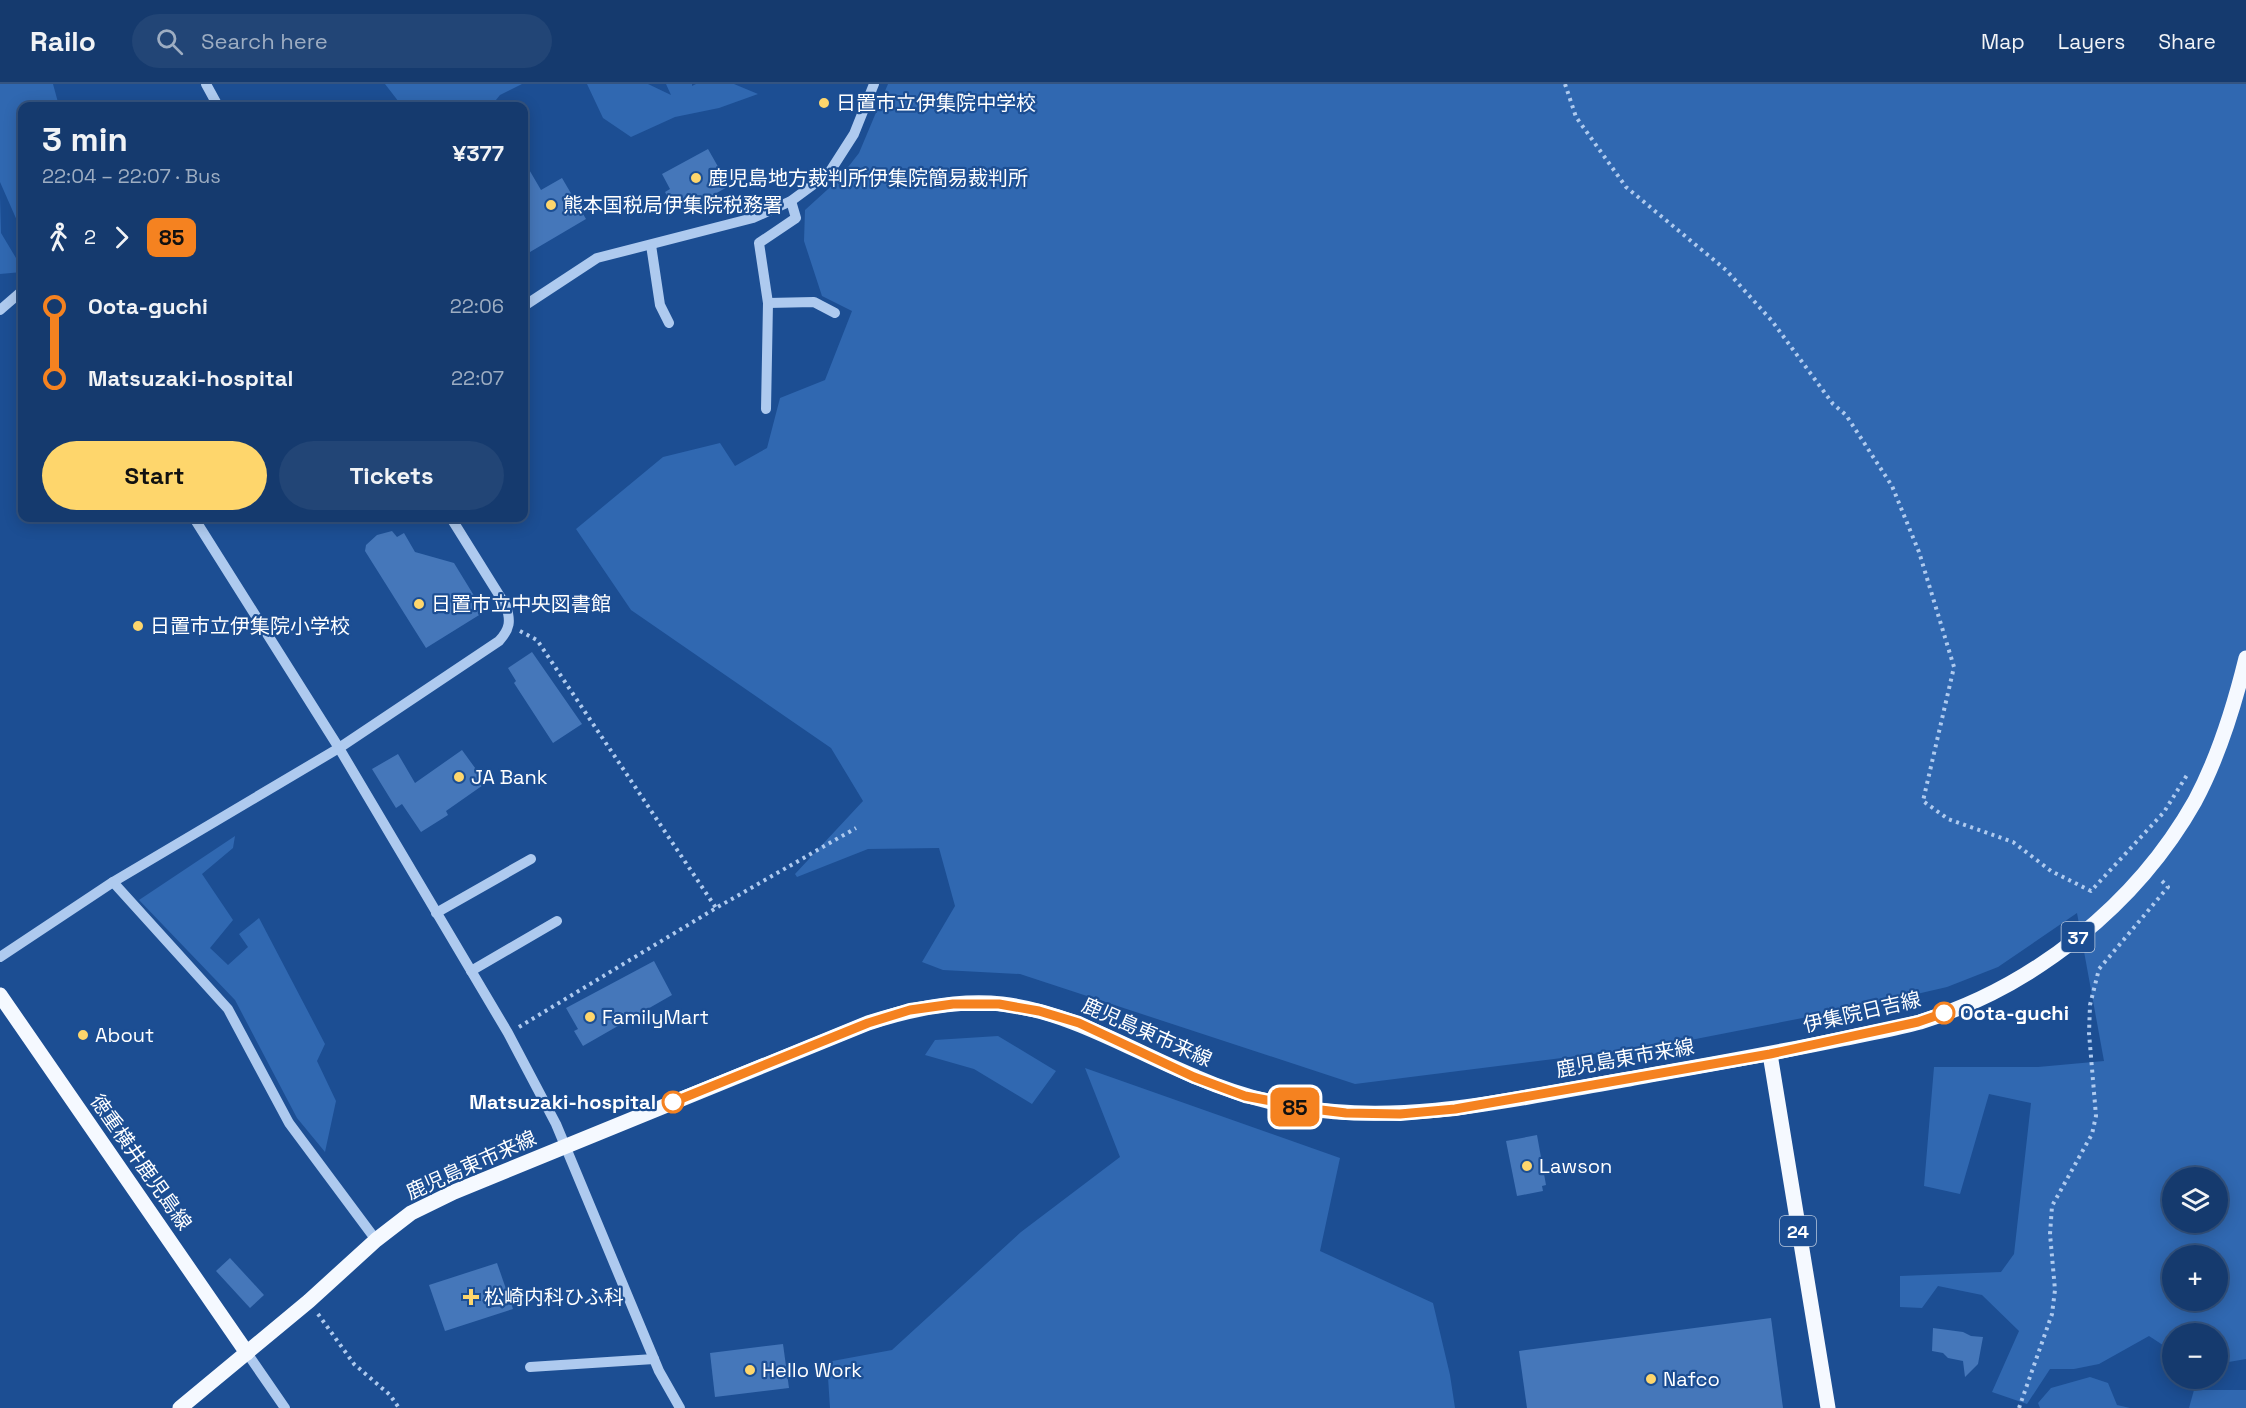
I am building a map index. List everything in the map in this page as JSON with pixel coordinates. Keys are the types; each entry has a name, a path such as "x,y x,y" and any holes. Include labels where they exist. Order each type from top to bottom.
{"main road":[{"name":"伊集院日吉線","path":"1770,1054 1918,1022 1958,1008 2047,959 2089,929 2124,896 2177,831 2196,798 2228,726 2246,658"},
{"name":"徳重横井鹿児島線","path":"0,995 247,1353"},
{"name":"鹿児島東市来線","path":"180,1408 309,1301 376,1240 411,1213 454,1192 565,1146 868,1023 910,1010 953,1004 999,1004 1039,1011 1079,1023 1194,1077 1245,1096 1296,1107 1346,1113 1400,1114 1455,1109 1770,1054"},
{"name":"24","path":"1770,1054 1827,1408"}],"street":[{"path":"206,84 216,102"},
{"path":"528,303 597,258 753,218 791,201 829,173 855,135 874,84"},
{"path":"766,409 768,303 759,243 796,218 791,201"},
{"path":"651,244 660,305 669,323"},
{"path":"1,307 18,294"},
{"path":"768,303 814,302 835,313"},
{"path":"197,522 339,748 508,1033 556,1124 654,1359 680,1408"},
{"path":"0,957 113,882 339,748 499,641 510,626 506,606 454,522"},
{"path":"436,913 531,859"},
{"path":"113,882 228,1009 289,1122 376,1240"},
{"path":"471,971 557,921"},
{"path":"247,1353 285,1408"},
{"path":"530,1367 654,1359"}],"path":[{"path":"1565,84 1576,117 1626,187 1726,270 1757,304 1833,404 1846,415 1892,486 1919,552 1954,667 1923,801 1948,819 2013,842 2051,871 2091,891 2164,812 2188,774"},
{"path":"510,626 537,640 716,908"},
{"path":"508,1033 716,908 856,828"},
{"path":"2019,1408 2052,1314 2055,1290 2050,1234 2052,1206 2092,1134 2096,1116 2089,1033 2090,1005 2099,969 2168,887 2149,868"},
{"path":"309,1301 354,1364 390,1395 399,1408"}],"shaded area":[{"path":"0,84 53,84 58,102 18,102 18,223 0,182"},
{"path":"385,84 522,84 500,95 494,102 399,102"},
{"path":"587,84 648,84 671,95 666,84 692,84 692,86 696,84 734,84 758,94 719,108 675,117 631,137 603,118"},
{"path":"888,84 2246,84 2246,1359 2228,1362 2228,1323 2162,1323 2162,1344 2149,1336 2099,1364 2074,1369 2050,1369 2027,1404 1992,1392 2019,1331 1982,1295 1938,1286 1922,1308 1900,1307 1900,1276 2001,1272 2014,1254 2031,1103 1989,1094 1960,1194 1924,1186 1934,1067 2038,1067 2104,1061 2077,913 1998,967 1947,987 1869,1005 1665,1045 1355,1084 1020,974 943,970 922,962 955,906 939,848 868,849 797,877 795,874 863,801 831,748 631,610 576,529 663,457 720,443 735,466 767,448 780,398 825,380 852,311 822,296 804,241 805,210 838,180 859,153"},
{"path":"0,197 1,233 18,261 18,272 0,274"},
{"path":"235,836 233,848 202,874 233,920 210,948 228,965 248,947 239,934 259,918 325,1044 317,1061 336,1101 325,1152 297,1118 235,1000 139,900"},
{"path":"998,1036 1056,1071 1032,1104 974,1069 925,1055 935,1040"},
{"path":"1085,1068 1340,1158 1320,1251 1433,1303 1450,1375 1455,1408 830,1408 827,1362 892,1350 1021,1232 1120,1157"},
{"path":"2090,1377 2108,1383 2117,1405 2130,1408 2040,1408 2038,1403 2051,1388"},
{"path":"2194,1390 2246,1390 2246,1408 2189,1408"}],"building":[{"path":"708,149 729,186 683,212 679,205 674,208 665,192 670,189 662,174"},
{"name":"熊本国税局伊集院税務署","path":"528,168 541,190 562,178 586,219 530,252 528,248"},
{"path":"392,531 397,537 404,533 415,552 454,563 484,612 426,648 365,551 366,545 377,535"},
{"path":"532,652 582,724 553,743 514,683 516,681 508,668"},
{"path":"462,750 486,783 446,811 448,815 421,832 402,804 396,808 372,769 398,754 415,783"},
{"path":"654,961 672,995 583,1046 574,1031 578,1029 566,1008"},
{"path":"1537,1135 1546,1185 1542,1186 1543,1191 1517,1196 1506,1141"},
{"path":"230,1258 264,1295 250,1308 216,1271"},
{"name":"松崎内科ひふ科","path":"497,1263 513,1309 445,1331 429,1285"},
{"name":"Nafco","path":"1771,1318 1783,1408 1527,1408 1519,1351"},
{"path":"1933,1328 1983,1337 1978,1364 1965,1377 1963,1361 1932,1351"},
{"path":"783,1344 789,1388 715,1397 710,1353"}],"bus line":[{"name":"85","path":"673,1102 868,1023 910,1010 953,1004 999,1004 1039,1011 1079,1023 1194,1077 1245,1096 1296,1107 1346,1113 1400,1114 1455,1109 1770,1054 1918,1022 1944,1013"}],"place":[{"name":"日置市立伊集院中学校","path":"824,103"},
{"name":"鹿児島地方裁判所伊集院簡易裁判所","path":"696,178"},
{"name":"熊本国税局伊集院税務署","path":"551,205"},
{"name":"日置市立中央図書館","path":"419,604"},
{"name":"日置市立伊集院小学校","path":"138,626"},
{"name":"JA Bank","path":"459,777"},
{"name":"Oota-guchi","path":"1944,1013"},
{"name":"FamilyMart","path":"590,1017"},
{"name":"About","path":"83,1035"},
{"name":"Matsuzaki-hospital","path":"673,1102"},
{"name":"Lawson","path":"1527,1166"},
{"name":"松崎内科ひふ科","path":"471,1297"},
{"name":"Hello Work","path":"750,1370"},
{"name":"Nafco","path":"1651,1379"}]}
